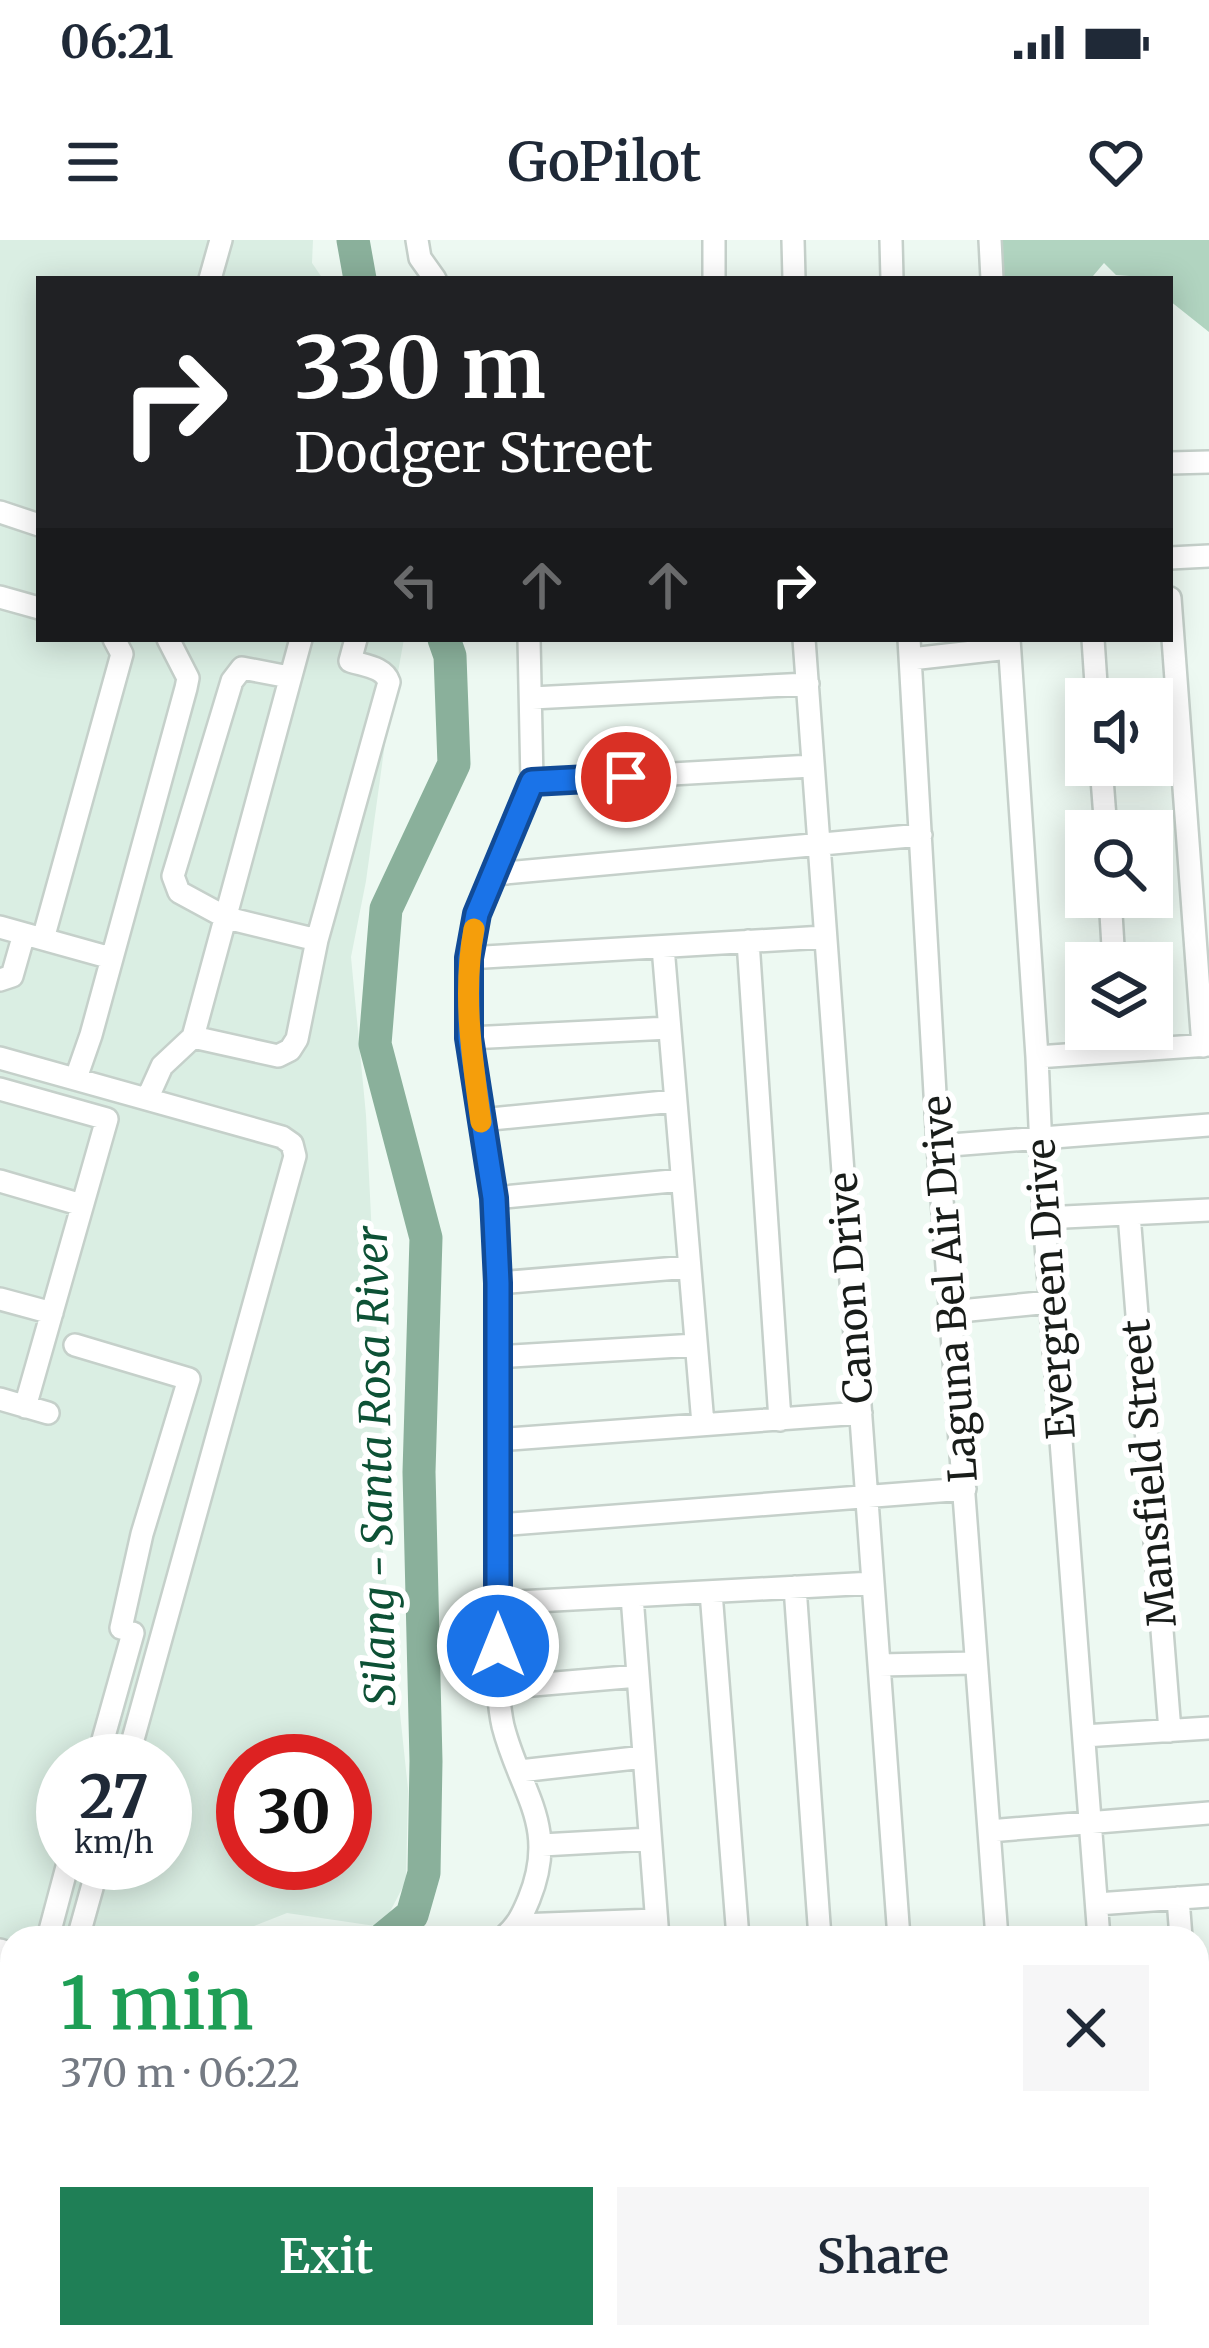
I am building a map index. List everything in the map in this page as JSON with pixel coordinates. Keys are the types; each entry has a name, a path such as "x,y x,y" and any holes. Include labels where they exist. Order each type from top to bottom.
{"street":[{"path":"211,276 220,240"},
{"path":"417,240 420,258 434,276"},
{"path":"714,240 714,276"},
{"path":"793,240 794,276"},
{"path":"891,240 892,276"},
{"path":"990,240 992,276"},
{"path":"1173,463 1209,462"},
{"path":"0,512 36,524"},
{"path":"1173,558 1209,556"},
{"path":"0,597 36,607"},
{"path":"1037,1057 1206,1046 1173,635"},
{"path":"0,980 13,976 33,936 122,654 116,642"},
{"path":"76,1078 186,688 188,678 170,642"},
{"path":"148,1097 162,1066 193,1037 300,642"},
{"path":"193,1037 278,1056 297,1039 316,940 388,682 381,670 350,661 355,642"},
{"path":"513,1926 536,1883 542,1845 530,1795 503,1726 497,1688 498,1283 494,1198 469,1038 469,958 477,914 532,782 529,642"},
{"name":"Canon Drive","path":"804,642 898,1926"},
{"path":"1093,642 1096,678"},
{"path":"910,649 1009,643"},
{"name":"Evergreen Drive","path":"1009,643 1043,1218 1098,1926"},
{"name":"Laguna Bel Air Drive","path":"910,649 938,1147 996,1926"},
{"path":"289,677 242,668 232,680 173,876 178,892 227,918 316,940"},
{"path":"532,698 808,684"},
{"path":"532,782 812,766"},
{"path":"495,874 921,835"},
{"path":"0,927 111,958"},
{"path":"469,958 824,937"},
{"path":"748,941 781,1420"},
{"path":"663,946 703,1424"},
{"path":"469,1038 669,1028"},
{"path":"0,1058 282,1137 292,1144 295,1156 134,1734"},
{"path":"0,1089 107,1119 25,1406"},
{"path":"481,1120 675,1101"},
{"path":"938,1147 1209,1125"},
{"path":"494,1198 682,1180"},
{"path":"0,1181 82,1204"},
{"path":"1043,1218 1209,1210"},
{"name":"Mansfield Street","path":"1129,1214 1170,1731"},
{"path":"498,1283 689,1267"},
{"path":"0,1298 52,1313"},
{"path":"950,1312 1050,1302"},
{"path":"75,1345 189,1379 142,1534 103,1734"},
{"path":"497,1358 696,1345"},
{"path":"0,1400 48,1413"},
{"path":"496,1440 861,1413"},
{"path":"498,1526 965,1489"},
{"path":"498,1603 873,1582"},
{"path":"795,1587 819,1926"},
{"path":"711,1592 737,1926"},
{"path":"632,1596 657,1926"},
{"path":"880,1665 975,1664"},
{"path":"497,1688 638,1676"},
{"path":"1084,1736 1209,1728"},
{"path":"520,1771 644,1757"},
{"path":"989,1831 1209,1814"},
{"path":"542,1845 650,1839"},
{"path":"51,1926 61,1890"},
{"path":"81,1926 91,1890"},
{"path":"1096,1904 1209,1896"},
{"path":"1178,1898 1180,1926"}],"shaded area":[{"path":"0,240 313,240 312,263 321,276 36,276 36,642 403,642 351,957 366,1115 382,1439 380,1524 408,1789 406,1881 383,1926 287,1913 254,1926 0,1926"}],"green space":[{"path":"997,240 1209,240 1209,332 1173,303 1173,276 1116,275 1104,263 1093,276 998,276"}],"waterway":[{"name":"Silang - Santa Rosa River","path":"353,240 359,276"},
{"name":"Silang - Santa Rosa River","path":"399,1926 412,1915 424,1873 419,1472 426,1238 375,1044 386,909 454,764 450,656 445,642"}],"slow traffic":[{"path":"474,929 469,958 469,1038 481,1122"}],"route":[{"path":"498,1646 498,1283 494,1198 469,1038 469,958 477,914 532,782 626,777"}]}
